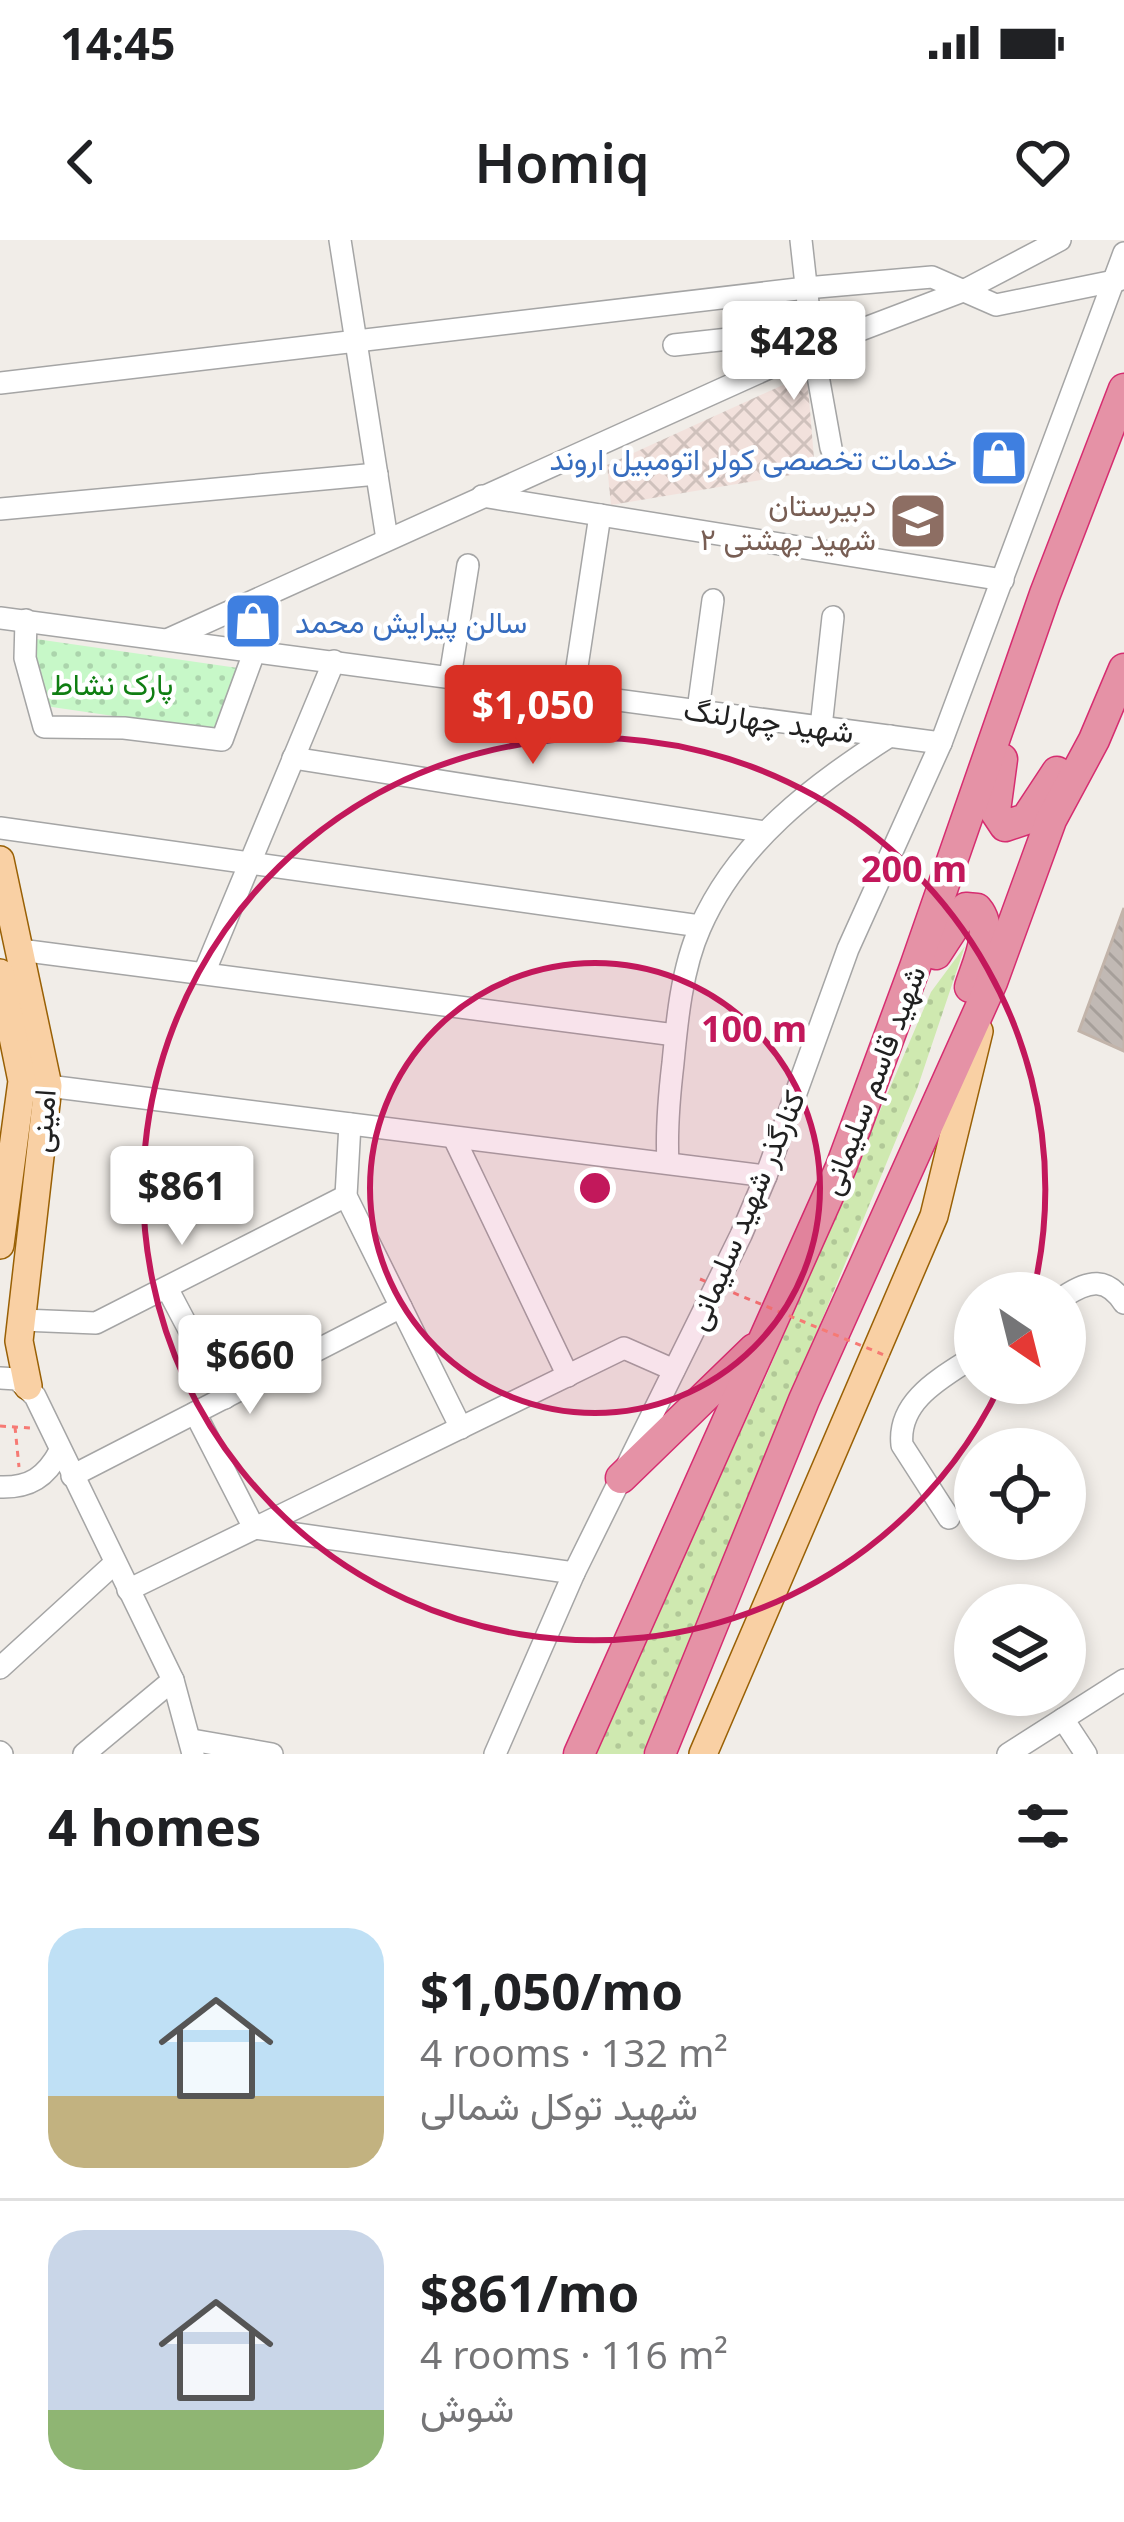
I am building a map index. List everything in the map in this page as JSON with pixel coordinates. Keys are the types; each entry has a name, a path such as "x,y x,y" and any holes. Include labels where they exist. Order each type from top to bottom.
{"highway":[{"name":"شهید قاسم سلیمانی","path":"579,1754 841,1167 1028,642 1124,389"},
{"path":"1028,642 995,811 1005,826 1026,820 1074,746 1103,719"},
{"name":"شهید قاسم سلیمانی","path":"661,1754 804,1400 992,982 1051,820 1124,669"},
{"path":"886,1046 951,925 966,908 977,909 984,916 985,936 939,1096"},
{"path":"621,1478 767,1336"}],"main road":[{"name":"امینی","path":"0,860 20,950 23,1082 35,1202 14,1382"},
{"name":"امینی","path":"0,974 23,1082 0,1245"},
{"path":"703,1754 934,1216 992,982"},
{"path":"3,1198 35,1202"}],"street":[{"path":"340,240 387,538"},
{"path":"801,240 830,448"},
{"path":"169,639 812,339 963,291 1060,240"},
{"name":"کنارگذر شهید سلیمانی","path":"495,1754 574,1573 766,1176 848,949 941,743 1119,280 1124,253"},
{"path":"0,382 806,288 932,277 996,304 1119,280"},
{"path":"674,345 812,339"},
{"path":"0,508 377,474"},
{"path":"482,496 1003,580"},
{"path":"573,693 600,515"},
{"path":"449,676 468,566"},
{"path":"698,710 712,600"},
{"name":"شهید چهارلنگ","path":"0,615 941,743"},
{"path":"821,727 832,617"},
{"path":"26,620 25,658 44,727 124,728 222,740 255,650"},
{"path":"203,973 334,661"},
{"path":"668,1163 675,1035 700,926 723,885 765,832 827,778 890,736"},
{"path":"293,758 765,832"},
{"path":"0,828 700,926"},
{"path":"20,950 675,1035"},
{"path":"23,1082 766,1176"},
{"path":"350,1124 346,1196 461,1428"},
{"path":"454,1138 568,1376"},
{"path":"22,1320 96,1323 346,1196"},
{"path":"1086,1284 1100,1282 1114,1288 1124,1303"},
{"path":"167,1288 225,1397"},
{"path":"72,1476 401,1307"},
{"path":"128,1589 624,1348 674,1370"},
{"path":"949,1518 902,1445 901,1431 916,1399 954,1371"},
{"path":"14,1382 50,1430 173,1680 193,1747 272,1754"},
{"path":"195,1413 254,1528"},
{"path":"5,1488 39,1480 60,1451"},
{"path":"254,1528 574,1573"},
{"path":"0,1668 115,1563"},
{"path":"84,1754 173,1680"},
{"path":"1008,1754 1124,1680"},
{"path":"1063,1719 1086,1754"}],"path":[{"path":"700,1279 890,1357"},
{"path":"0,1426 50,1430"},
{"path":"5,1488 15,1427"}],"shaded area":[{"path":"807,374 815,471 611,505 607,465"}],"green space":[{"name":"پارک نشاط","path":"29,638 238,668 216,731 45,706"},
{"path":"965,946 917,1089 643,1754 592,1754 765,1379 931,992"}],"building":[{"path":"1124,908 1124,1051 1079,1031"}],"place":[{"name":"خدمات تخصصی کولر اتومبیل اروند","path":"999,458"},
{"name":"دبیرستان شهید بهشتی ۲","path":"918,521"},
{"name":"سالن پیرایش محمد","path":"253,621"}]}
